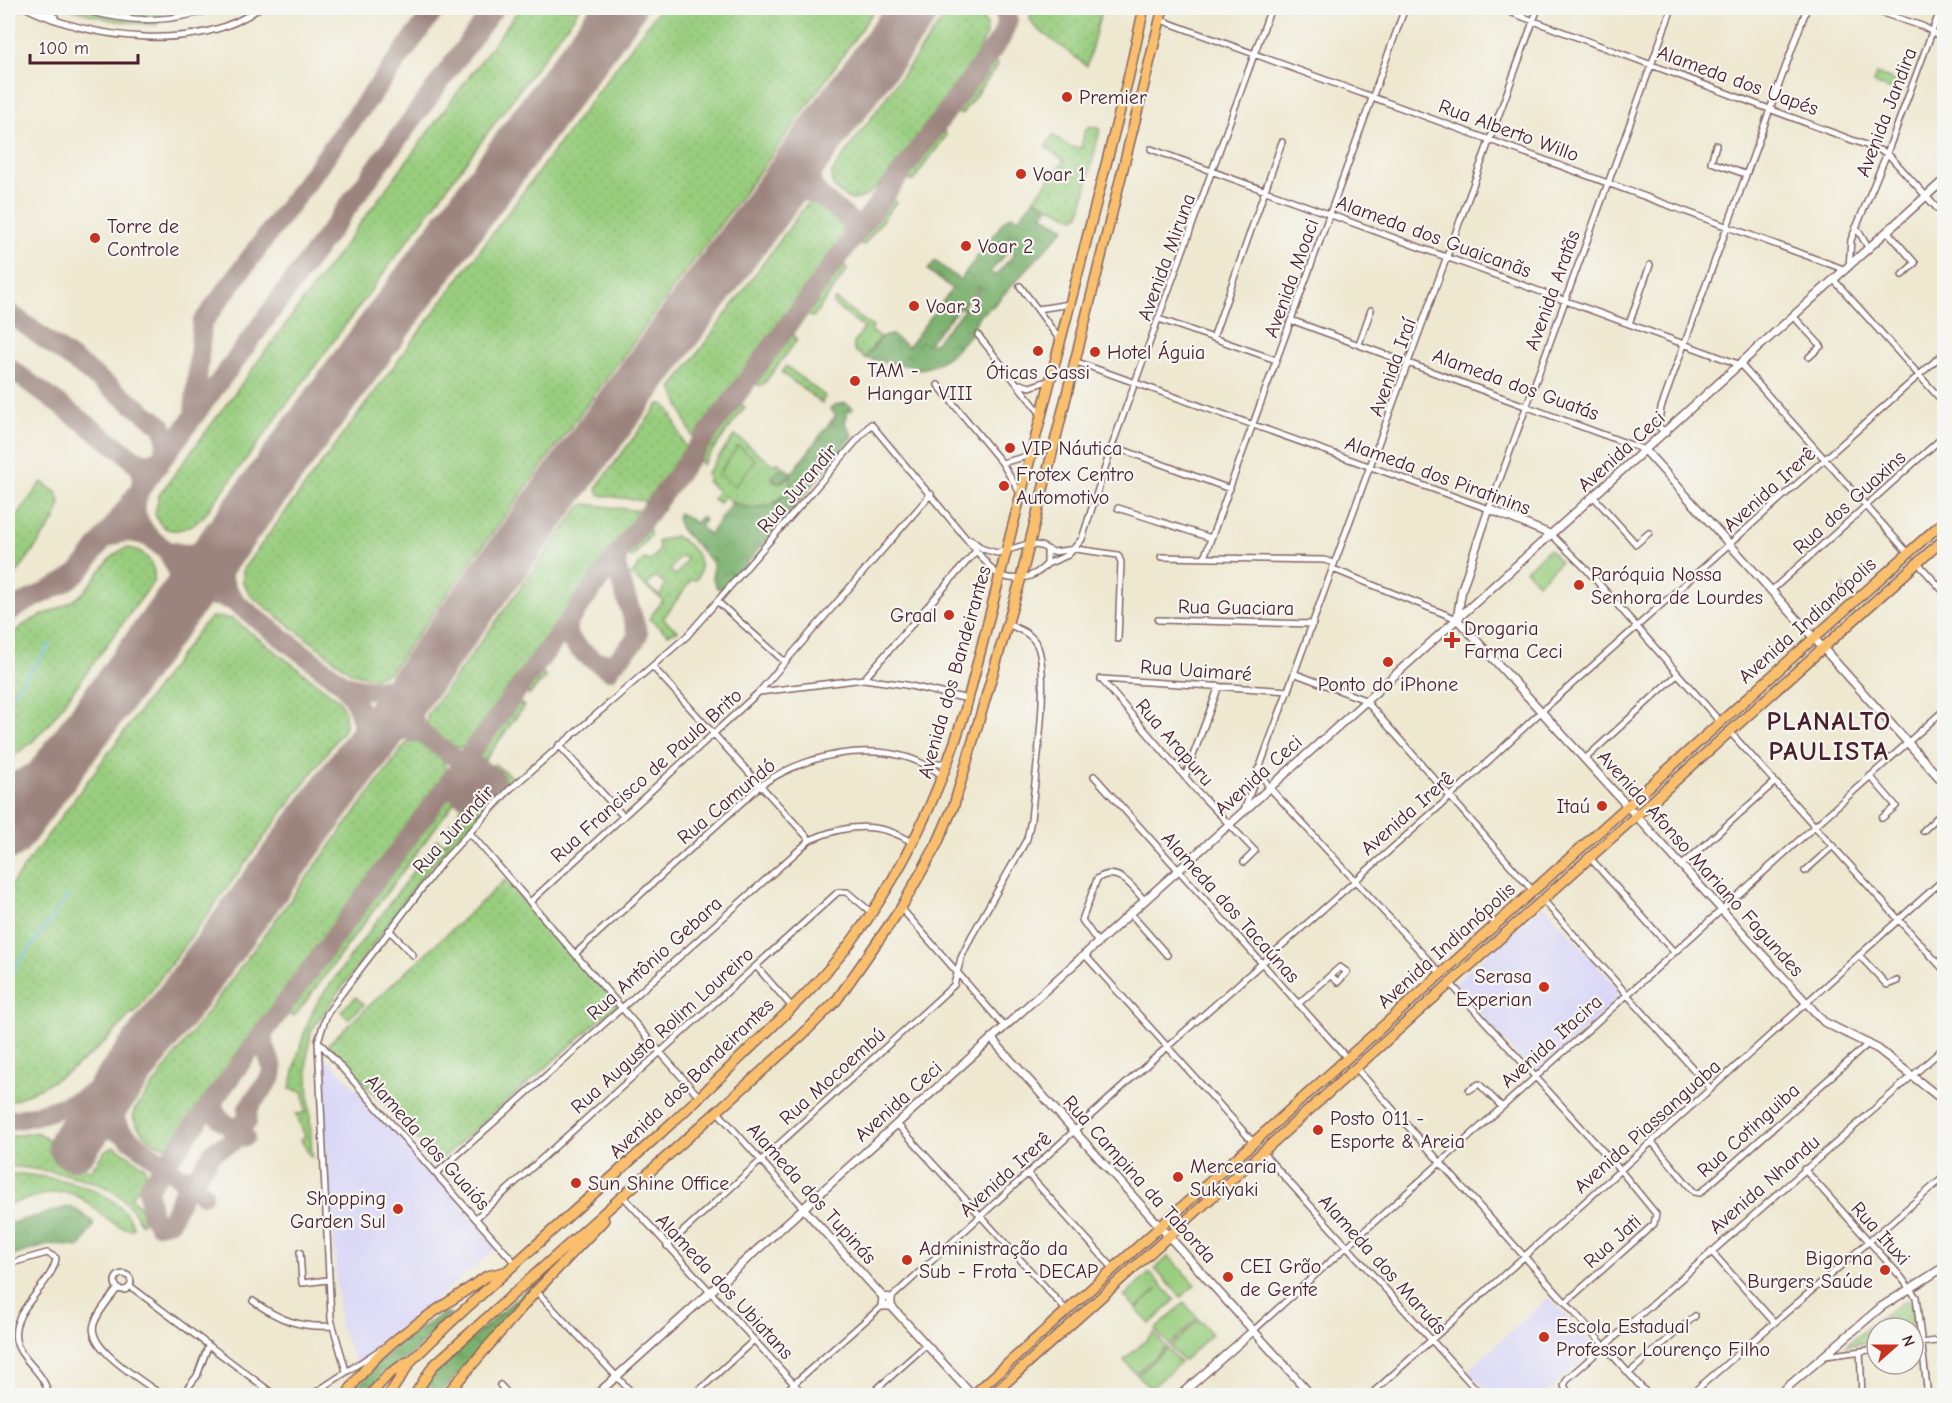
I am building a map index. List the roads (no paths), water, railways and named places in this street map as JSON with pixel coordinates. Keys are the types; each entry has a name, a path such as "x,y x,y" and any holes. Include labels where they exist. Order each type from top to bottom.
{"main road":[{"name":"Avenida dos Bandeirantes","path":"388,1395 412,1360 504,1272 701,1098 792,1007 850,943 872,913 914,843 943,776 968,699 1008,550 1144,8"},
{"name":"Avenida dos Bandeirantes","path":"414,1395 433,1366 836,1001 901,908 937,844 954,805 1021,578 1163,8"},
{"name":"Avenida Indianópolis","path":"973,1395 1944,521"},
{"name":"Avenida Indianópolis","path":"991,1395 1944,540"},
{"path":"445,1395 536,1291 603,1221 614,1204"},
{"path":"346,1395 388,1345 487,1276 504,1272"},
{"path":"369,1395 389,1374 412,1360"}],"street":[{"path":"26,8 70,25 142,36 192,36 232,23 259,8"},
{"path":"39,8 70,25"},
{"path":"55,8 71,8"},
{"path":"76,8 116,19 133,21 191,15 217,8"},
{"name":"Avenida Miruna","path":"1076,549 1082,539 1112,446 1271,8"},
{"name":"Avenida Moaci","path":"1204,558 1405,8"},
{"name":"Alameda dos Uapés","path":"1499,8 1770,107 1887,153 1944,216"},
{"name":"Avenida Iraí","path":"1244,810 1296,674 1538,8"},
{"name":"Avenida Aratãs","path":"1457,619 1462,589 1490,509 1672,8"},
{"path":"1666,433 1660,429 1658,421 1683,344 1808,8"},
{"path":"1867,8 1933,31 1944,38"},
{"name":"Avenida Jandira","path":"1847,269 1849,248 1856,227 1887,153 1941,8"},
{"name":"Rua Alberto Willo","path":"1161,20 1847,269"},
{"path":"1213,338 1282,142"},
{"path":"1716,146 1711,162 1745,174"},
{"name":"Alameda dos Guaicanãs","path":"1151,149 1741,365 1908,553"},
{"name":"Avenida Ceci","path":"595,1395 804,1209 1365,700 1666,433 1944,180"},
{"path":"1856,227 1869,249"},
{"path":"1888,232 1915,263 1902,275"},
{"path":"1629,324 1650,265"},
{"path":"1834,280 1944,403"},
{"path":"1020,286 1060,340"},
{"path":"1038,309 1070,304"},
{"path":"1359,344 1371,310"},
{"path":"1794,317 1821,346 1809,357"},
{"path":"1159,319 1276,360"},
{"name":"Alameda dos Guatás","path":"1291,320 1645,450 1731,543 1944,783"},
{"path":"978,335 1041,414"},
{"name":"Avenida Irerê","path":"891,1298 1167,1047 1450,797 1543,710 1944,353"},
{"name":"Alameda dos Piratinins","path":"1074,361 1136,380 1490,509 1552,535 1587,570 1722,723"},
{"path":"1014,379 1023,386 1030,387 1050,380"},
{"path":"938,385 1002,463 1021,494"},
{"name":"Rua Jurandir","path":"346,1371 332,1326 328,1280 318,1041 327,1014 423,884 469,832 509,790 653,667 719,603 872,424 931,495"},
{"name":"Rua dos Guaxins","path":"1772,590 1944,436"},
{"path":"1112,446 1230,489"},
{"path":"1002,463 1031,455"},
{"path":"759,693 931,495 976,551 1001,577 1021,578 1035,573 1076,549"},
{"path":"1594,497 1636,544 1649,533"},
{"path":"1118,508 1211,538"},
{"path":"966,536 990,552 1028,544 1057,552 1076,549 1092,553 1113,553 1120,558 1118,639"},
{"path":"1047,549 1047,564"},
{"path":"864,679 976,551"},
{"path":"1161,556 1324,560 1457,619"},
{"path":"1918,563 1944,592"},
{"path":"719,603 785,662"},
{"name":"Avenida Afonso Mariano Fagundes","path":"1457,619 1543,710 1636,817 1824,1022 1869,1043 1914,1074 1944,1101"},
{"name":"Rua Guaciara","path":"1158,620 1313,624"},
{"name":"Rua Mocoembú","path":"667,1246 950,990 971,937 1027,839 1031,820 1043,669 1036,642 1024,631 1007,624"},
{"path":"653,667 810,840"},
{"path":"1296,674 1365,700 1533,891"},
{"path":"1585,759 1678,674"},
{"name":"Rua Francisco de Paula Brito","path":"531,901 759,693 864,679 968,699"},
{"name":"Rua Uaimaré","path":"1101,680 1289,691"},
{"name":"Rua Arapuru","path":"1101,680 1185,777 1256,852 1244,862"},
{"path":"1185,777 1219,686"},
{"name":"Avenida Itacira","path":"1179,1395 1944,710"},
{"path":"1730,732 1944,970"},
{"path":"559,745 623,816"},
{"name":"Rua Camundó","path":"576,953 761,785 790,767 825,756 849,752 887,755 929,765 948,762"},
{"name":"Rua Camundó","path":"929,765 943,776"},
{"path":"1258,769 1269,787 1441,974"},
{"path":"1870,776 1896,806 1882,818"},
{"name":"Alameda dos Tacaúnas","path":"1094,777 1347,1058"},
{"path":"1681,866 1775,782"},
{"path":"1923,831 1944,811"},
{"name":"Rua Antônio Gebara","path":"437,1173 810,840 838,829 867,826 899,834 914,843"},
{"path":"469,832 701,1098"},
{"path":"1805,871 1833,846"},
{"path":"1590,858 1674,952"},
{"path":"1098,941 1082,920 1097,879 1106,874 1117,875 1127,880 1144,900"},
{"name":"Avenida Piassanguaba","path":"1369,1395 1944,879"},
{"name":"Rua Augusto Rolim Loureiro","path":"476,1218 838,892 847,892 872,913"},
{"path":"1543,900 1711,1089"},
{"path":"901,908 1004,1026"},
{"path":"1130,913 1167,956"},
{"path":"389,930 413,955"},
{"path":"1084,954 1253,1142"},
{"path":"1859,956 1887,985 1897,981"},
{"path":"756,966 792,1007"},
{"path":"1298,1004 1330,976"},
{"path":"1450,983 1620,1170"},
{"name":"Rua Campina da Taborda","path":"991,1038 1312,1395"},
{"name":"Alameda dos Guaiós","path":"318,1041 515,1263"},
{"name":"Rua Cotinguiba","path":"1652,1142 1694,1192 1700,1193 1869,1043"},
{"name":"Avenida Nhandu","path":"1571,1395 1564,1386 1565,1380 1944,1048"},
{"path":"1356,1067 1649,1395"},
{"path":"1468,1090 1479,1084 1502,1107"},
{"name":"Alameda dos Tupinás","path":"717,1111 883,1297"},
{"path":"897,1124 1066,1310"},
{"name":"Alameda dos Maruás","path":"1262,1152 1482,1395"},
{"name":"Rua Ituxi","path":"1804,1169 1910,1287 1918,1302 1920,1316"},
{"name":"Rua Jati","path":"1566,1302 1656,1222 1655,1211 1620,1170"},
{"path":"1028,1174 1113,1268"},
{"path":"1689,1395 1944,1177"},
{"name":"Alameda dos Ubiatans","path":"623,1196 709,1293 805,1395"},
{"path":"1711,1251 1774,1322"},
{"path":"300,1252 302,1283 328,1280"},
{"path":"8,1264 47,1253 55,1256 56,1262 24,1309 15,1332 19,1349 46,1384 48,1395"},
{"path":"1777,1395 1820,1356 1910,1287 1944,1267"},
{"path":"130,1286 125,1290 118,1288 114,1280 120,1273 129,1276 130,1286 276,1395"},
{"path":"118,1288 94,1325 95,1340 102,1351 162,1395"},
{"path":"536,1291 634,1395"},
{"path":"882,1306 883,1297 891,1298 891,1306 973,1395"},
{"path":"254,1301 288,1323 312,1327 332,1326"},
{"path":"780,1395 882,1306 891,1306"},
{"path":"1629,1372 1695,1316"},
{"path":"693,1395 754,1340"},
{"path":"1925,1343 1944,1340"},
{"path":"310,1395 388,1345"},
{"path":"869,1395 926,1345"},
{"path":"182,1395 197,1376 208,1346"},
{"path":"1820,1356 1865,1350"},
{"path":"1860,1351 1862,1395"},
{"name":"Rua Ituxi","path":"1925,1364 1928,1395"},
{"path":"500,1384 510,1395"}],"waterway":[{"path":"8,701 51,643"},
{"path":"8,977 69,895"}],"place":[{"name":"Premier","path":"1067,97"},
{"name":"Voar 1","path":"1021,174"},
{"name":"Torre de Controle","path":"95,238"},
{"name":"Voar 2","path":"966,246"},
{"name":"Voar 3","path":"914,306"},
{"name":"Óticas Gassi","path":"1038,351"},
{"name":"Hotel Águia","path":"1095,352"},
{"name":"TAM - Hangar VIII","path":"855,381"},
{"name":"VIP Náutica","path":"1010,448"},
{"name":"Frotex Centro Automotivo","path":"1004,486"},
{"name":"Paróquia Nossa Senhora de Lourdes","path":"1579,585"},
{"name":"Graal","path":"949,615"},
{"name":"Drogaria Farma Ceci","path":"1452,640"},
{"name":"Ponto do iPhone","path":"1388,662"},
{"name":"Itaú","path":"1602,806"},
{"name":"Serasa Experian","path":"1544,987"},
{"name":"Posto 011 - Esporte & Areia","path":"1318,1130"},
{"name":"Mercearia Sukiyaki","path":"1178,1177"},
{"name":"Sun Shine Office","path":"576,1183"},
{"name":"Shopping Garden Sul","path":"398,1209"},
{"name":"Administração da Sub - Frota - DECAP","path":"907,1260"},
{"name":"Bigorna Burgers Saúde","path":"1885,1270"},
{"name":"CEI Grão de Gente","path":"1228,1277"},
{"name":"Escola Estadual Professor Lourenço Filho","path":"1544,1337"}],"district":[{"name":"PLANALTO PAULISTA","path":"1829,736"}]}
